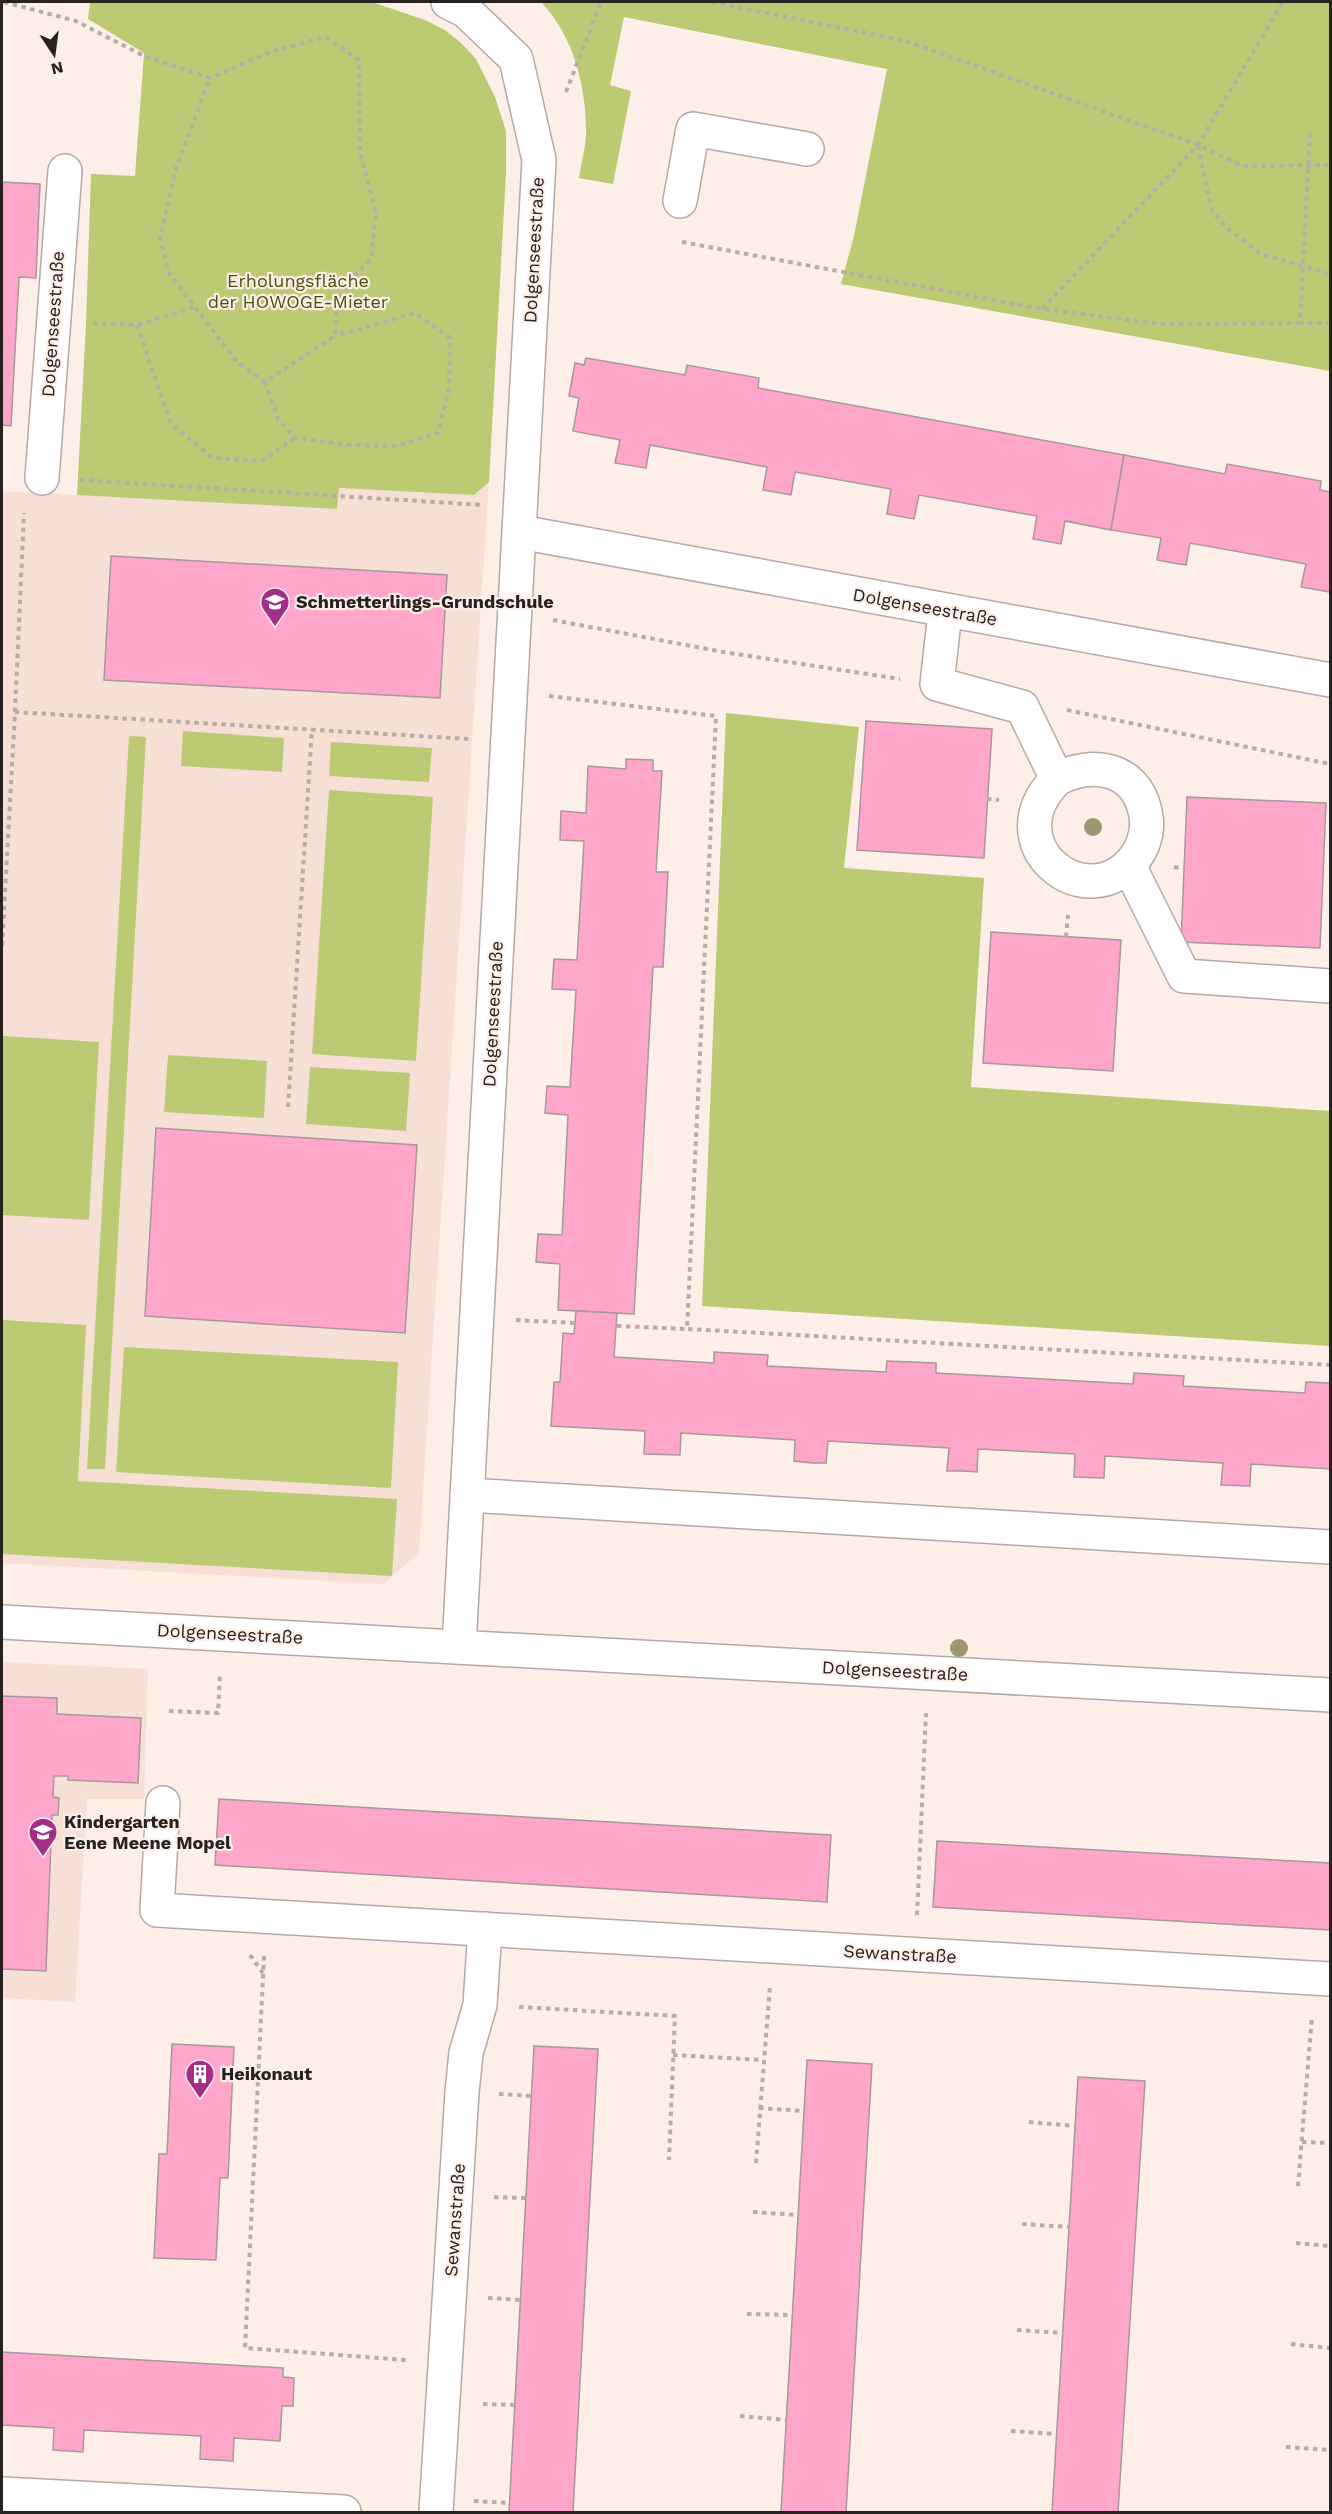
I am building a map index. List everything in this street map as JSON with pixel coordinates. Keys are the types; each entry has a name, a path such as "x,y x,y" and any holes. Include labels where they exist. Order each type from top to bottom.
{"street":[{"name":"Dolgenseestraße","path":"448,2 466,11 516,59 539,160 459,1647"},
{"path":"680,201 693,129 807,149"},
{"name":"Dolgenseestraße","path":"42,478 65,171"},
{"name":"Dolgenseestraße","path":"520,520 945,612 1330,680"},
{"path":"945,612 937,684 1022,707 1057,779"},
{"path":"1085,768 1100,769 1114,773 1136,790 1144,808 1147,823 1140,851 1129,866 1102,879 1087,881 1072,878 1058,871 1047,861 1038,844 1034,824 1039,802 1045,791 1057,779 1085,768"},
{"path":"1129,866 1184,976 1330,986"},
{"path":"467,1495 1330,1547"},
{"name":"Dolgenseestraße","path":"2,1622 1330,1695"},
{"name":"Sewanstraße","path":"163,1803 157,1910 1323,1978"},
{"name":"Sewanstraße","path":"436,2512 465,2063 480,2005 485,1929"},
{"path":"2,2494 344,2512"}],"path":[{"path":"4,2 76,21 144,56 210,78 270,52 325,37 359,60 360,152 376,213 371,259 351,279 337,304 335,336"},
{"path":"564,97 601,2"},
{"path":"712,2 906,41 1198,145 1243,166 1330,165"},
{"path":"1042,309 1198,145 1284,2"},
{"path":"210,78 176,168 159,238 168,273 237,362 265,382 278,419 295,438 350,445 397,446 438,433 449,389 450,338 414,313 335,336 265,382"},
{"path":"1300,322 1310,133"},
{"path":"1198,145 1212,211 1227,228 1261,254 1330,274"},
{"path":"672,240 1042,309 1160,324 1330,323"},
{"path":"54,321 136,325 195,307"},
{"path":"136,325 171,423 213,458 261,461 295,438"},
{"path":"42,478 520,520"},
{"path":"2,946 24,512"},
{"path":"511,692 716,716 687,1329"},
{"path":"15,712 508,741"},
{"path":"288,1107 312,729"},
{"path":"2,842 8,842"},
{"path":"476,1318 575,1323"},
{"path":"616,1326 1330,1365"},
{"path":"169,1711 218,1713 222,1634"},
{"path":"915,1955 928,1673"},
{"path":"267,1917 245,2348 446,2362"},
{"path":"756,2163 774,1946"},
{"path":"1298,2186 1323,1978"},
{"path":"480,2005 675,2016 669,2160"},
{"path":"674,2055 763,2060"},
{"path":"759,2108 804,2111"},
{"path":"1029,2122 1076,2126"},
{"path":"1302,2142 1330,2143"},
{"path":"753,2212 798,2215"},
{"path":"1022,2224 1069,2227"},
{"path":"1296,2244 1330,2246"},
{"path":"747,2314 792,2315"},
{"path":"1017,2330 1063,2333"},
{"path":"1291,2344 1330,2348"},
{"path":"740,2416 787,2420"},
{"path":"1011,2431 1057,2434"},
{"path":"1286,2446 1330,2450"}],"shaded area":[{"path":"489,482 419,1553 383,1584 2,1563 2,491 336,509 339,488 474,495"},
{"name":"Kindergarten Eene Meene Mopel","path":"2,1662 148,1669 144,1799 87,1799 75,2002 2,1998"}],"green space":[{"name":"Erholungsfläche der HOWOGE-Mieter","path":"90,2 372,2 425,20 445,30 476,59 495,97 506,131 506,173 489,482 474,495 339,488 337,509 77,495 91,174 135,176 144,53 88,19"},
{"path":"541,2 1330,2 1330,371 841,284 854,236 887,69 624,17 610,85 631,91 613,184 579,178 586,136 581,82 570,47 562,31"},
{"path":"726,713 859,727 844,868 984,878 971,1087 1330,1111 1330,1346 702,1306"},
{"path":"183,731 284,738 282,772 181,766"},
{"path":"129,736 146,737 105,1469 87,1469"},
{"path":"331,742 432,748 429,782 329,776"},
{"path":"329,790 433,797 416,1061 312,1054"},
{"path":"3,1036 99,1042 89,1220 2,1215"},
{"path":"168,1055 267,1061 264,1118 164,1112"},
{"path":"310,1067 410,1073 406,1131 306,1124"},
{"path":"2,1320 86,1325 78,1481 397,1499 392,1576 2,1554"},
{"path":"124,1347 398,1362 391,1488 116,1472"}],"building":[{"path":"2,182 40,184 36,278 19,277 11,426 2,425"},
{"path":"586,358 685,375 687,365 759,378 758,388 1124,455 1111,530 1065,521 1061,544 1033,539 1037,516 919,495 914,519 887,514 891,489 795,472 791,495 763,490 767,467 650,445 646,468 615,463 620,440 573,431 579,398 569,396 575,363 584,365"},
{"path":"1124,455 1225,474 1227,464 1321,481 1320,490 1330,492 1330,592 1301,587 1306,564 1190,543 1186,565 1173,563 1157,560 1161,538 1111,530"},
{"name":"Schmetterlings-Grundschule","path":"111,556 447,575 440,698 104,680"},
{"path":"866,721 992,729 984,858 857,850"},
{"path":"626,759 653,760 653,771 662,771 656,872 668,872 663,967 653,967 634,1314 558,1310 560,1264 536,1262 538,1234 562,1235 568,1115 545,1113 547,1086 570,1087 576,990 552,989 554,959 577,960 584,841 560,840 561,811 586,813 588,766 626,769"},
{"path":"1187,797 1326,803 1320,948 1181,942"},
{"path":"991,932 1121,940 1113,1071 983,1063"},
{"path":"156,1128 417,1145 405,1333 145,1316"},
{"path":"576,1311 617,1313 614,1357 714,1363 714,1352 768,1355 767,1366 886,1372 887,1361 936,1363 936,1373 1133,1384 1134,1373 1184,1376 1183,1386 1305,1393 1306,1382 1330,1383 1330,1469 1251,1464 1250,1486 1221,1485 1223,1463 1105,1456 1104,1478 1074,1477 1075,1454 978,1449 977,1472 947,1471 949,1448 828,1441 826,1463 812,1463 794,1461 795,1440 681,1433 680,1455 644,1454 645,1431 551,1426 554,1382 560,1382 563,1333 574,1334"},
{"path":"2,1696 57,1698 57,1714 141,1718 138,1783 68,1780 68,1776 54,1776 53,1797 59,1798 58,1815 52,1815 46,1971 2,1969"},
{"path":"219,1799 831,1835 827,1902 215,1865"},
{"path":"937,1841 1330,1863 1330,1930 933,1907"},
{"name":"Heikonaut","path":"172,2044 234,2047 228,2178 220,2178 216,2260 154,2258 159,2154 167,2154"},
{"path":"534,2046 598,2049 573,2512 509,2512"},
{"path":"807,2060 872,2064 846,2512 781,2512"},
{"path":"1078,2077 1145,2081 1118,2512 1052,2512"},
{"path":"2,2352 283,2368 283,2377 294,2378 293,2406 282,2406 280,2441 234,2438 233,2461 200,2459 201,2436 84,2430 83,2452 53,2450 54,2428 2,2425"}],"place":[{"name":"Schmetterlings-Grundschule","path":"275,628"},
{"name":"Kindergarten Eene Meene Mopel","path":"43,1858"},
{"name":"Heikonaut","path":"200,2100"}]}
